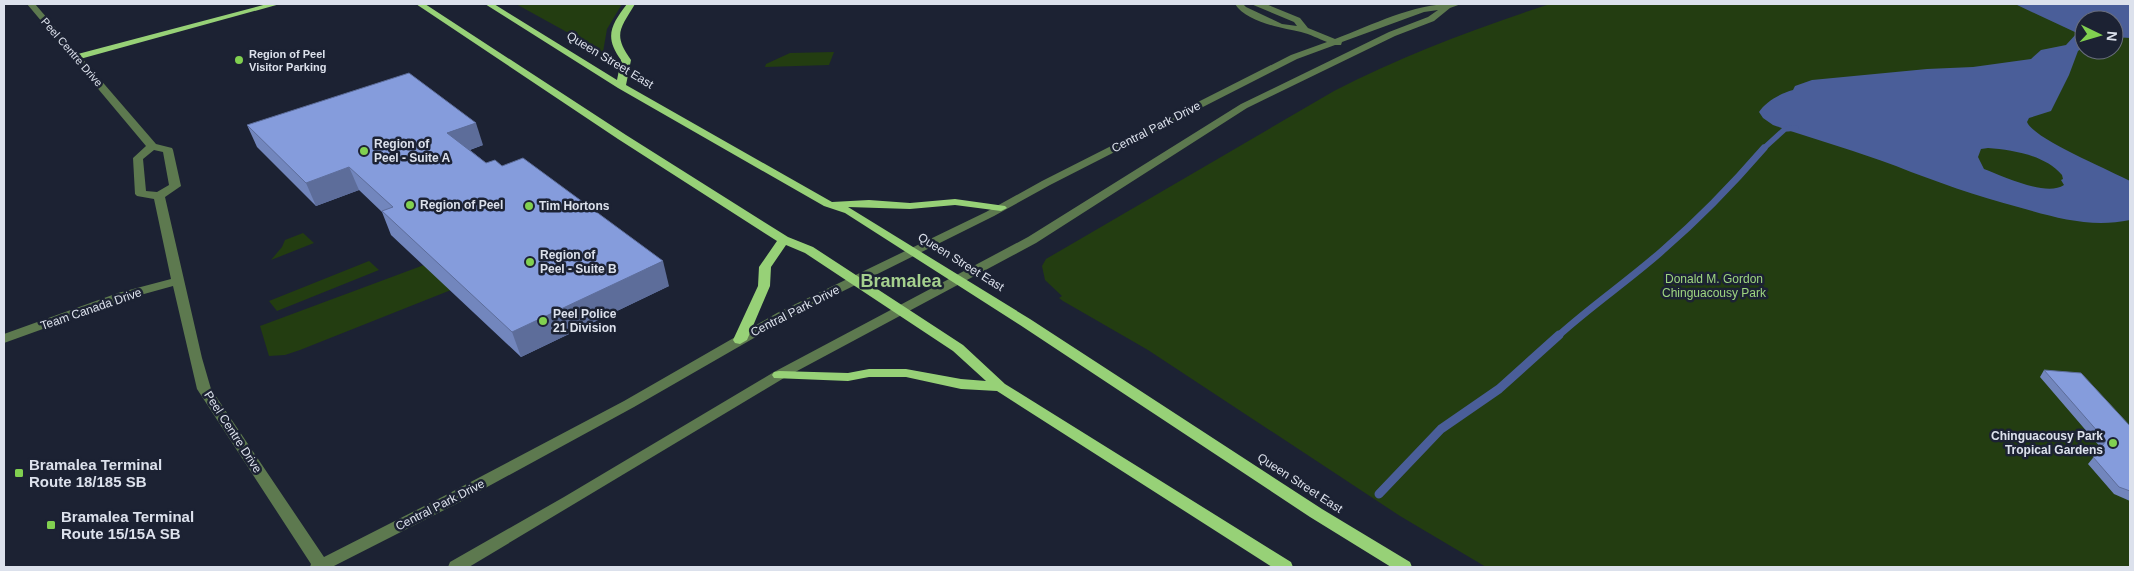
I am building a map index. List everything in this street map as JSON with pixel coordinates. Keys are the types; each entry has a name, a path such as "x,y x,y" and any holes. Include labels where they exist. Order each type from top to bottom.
{"main road":[{"path":"75,54 255,4"},
{"path":"75,54 276,4"},
{"path":"420,4 622,137 784,240 809,250 958,348 1000,387 1285,567"},
{"name":"Queen Street East","path":"489,4 621,86 828,204 848,211 958,280 1316,513 1404,567"},
{"path":"621,86 626,60 616,46 614,36 621,18 631,4"},
{"path":"828,204 868,203 910,206 955,202 1001,208"},
{"path":"740,340 764,286 765,267 784,240"},
{"path":"778,375 848,377 869,374 906,373 961,384 1000,387"}],"street":[{"name":"Peel Centre Drive","path":"31,4 152,146 168,150 174,186 159,196 171,253 180,281 195,358 204,388 217,411 320,567"},
{"path":"1239,4 1243,9 1280,26 1305,30 1357,50"},
{"path":"1255,4 1262,5 1297,20 1305,30"},
{"name":"Central Park Drive","path":"320,567 450,500 620,408 782,316 1001,208 1046,183 1294,57 1422,10 1457,4"},
{"name":"Central Park Drive","path":"456,567 570,501 778,375 1032,240 1244,106 1357,50 1431,19 1448,7"},
{"path":"152,146 138,158 139,187 141,194 159,196"},
{"name":"Team Canada Drive","path":"4,340 122,296 180,281"}],"green space":[{"path":"516,4 622,4 607,29 603,52"},
{"name":"Donald M. Gordon Chinguacousy Park","path":"1550,4 2130,4 2130,567 1486,567 1400,516 1148,350 1063,301 1059,298 1062,296 1045,280 1042,266 1046,259 1334,91 1414,54"},
{"path":"834,52 829,65 765,67 766,64 790,53"},
{"path":"303,233 314,243 271,260 282,247 285,240"},
{"path":"369,261 379,270 277,311 269,301"},
{"path":"424,265 451,290 300,350 285,355 269,356 260,326"}],"water":[{"path":"2015,4 2130,4 2130,38 2124,38 2124,10 2074,10 2074,32"},
{"path":"2074,36 2075,60 2051,111 2029,118 2027,122 2043,137 2130,181 2130,220 2101,223 2074,221 2003,203 1773,125 1763,118 1759,112 1774,98 1793,90 1795,86 1812,80 1927,69 1973,67 2031,59 2041,50 2066,45","holes":["1988,148 2018,152 2038,158 2055,168 2062,175 2063,179 2061,180 2064,185 2047,189 2024,184 1984,169 1978,157 1981,149"]}],"building":[{"path":"409,73 476,123 447,133 486,163 495,160 502,166 523,158 663,261 512,332 382,211 393,207 349,167 306,183 247,125"},
{"name":"Chinguacousy Park Tropical Gardens","path":"2044,370 2081,373 2130,426 2130,491 2119,487 2093,457 2106,441"}],"waterway":[{"path":"1764,148 1785,129 1796,128"},
{"path":"1558,336 1676,239 1715,201 1764,148"},
{"path":"1379,494 1441,429 1499,389 1559,335"}],"place":[{"name":"Region of Peel Visitor Parking","path":"239,60"},
{"name":"Region of Peel - Suite A","path":"364,151"},
{"name":"Region of Peel","path":"410,205"},
{"name":"Tim Hortons","path":"529,206"},
{"name":"Region of Peel - Suite B","path":"530,262"},
{"name":"Peel Police 21 Division","path":"543,321"},
{"name":"Chinguacousy Park Tropical Gardens","path":"2113,443"},
{"name":"Bramalea Terminal Route 18/185 SB","path":"19,473"},
{"name":"Bramalea Terminal Route 15/15A SB","path":"51,525"}],"district":[{"name":"Bramalea","path":"901,281"}]}
